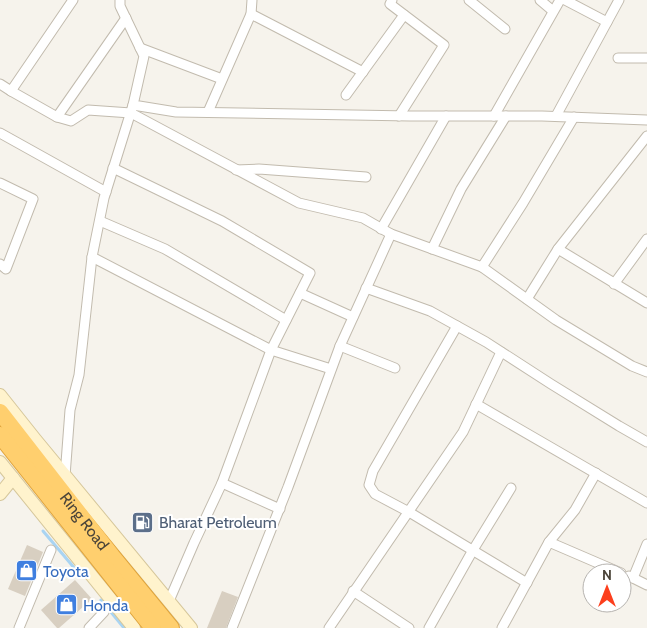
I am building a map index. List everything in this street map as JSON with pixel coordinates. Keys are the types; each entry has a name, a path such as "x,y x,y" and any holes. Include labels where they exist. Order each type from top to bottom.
{"highway":[{"name":"Ring Road","path":"0,412 112,556 171,628"},
{"name":"Ring Road","path":"0,435 153,628"}],"street":[{"path":"11,91 74,0"},
{"path":"65,476 70,410 79,375 92,257 106,192 132,109 144,56 120,6 120,0"},
{"path":"208,112 251,14 252,0"},
{"path":"392,0 390,4 444,45 399,116"},
{"path":"469,0 505,29"},
{"path":"540,0 553,12"},
{"path":"494,116 560,0"},
{"path":"565,0 607,22"},
{"path":"556,116 619,0"},
{"path":"251,14 363,72"},
{"path":"346,95 404,15"},
{"path":"57,117 126,18"},
{"path":"140,48 222,79"},
{"path":"618,58 647,58"},
{"path":"0,84 57,117 71,121 88,110 132,109 176,112 399,116 556,116 647,120"},
{"path":"132,109 236,170 298,203 363,218 391,234 482,267 556,320 632,366 647,372"},
{"path":"382,229 446,116"},
{"path":"432,249 461,188 506,116"},
{"path":"482,267 574,117"},
{"path":"0,133 106,192"},
{"path":"527,299 558,249 647,136"},
{"path":"113,168 222,221 310,274 270,350 222,483 169,602"},
{"path":"236,170 259,169 366,177"},
{"path":"0,183 33,199 6,269 0,264"},
{"path":"100,221 165,249 286,320"},
{"path":"232,628 280,509 340,346 391,234"},
{"path":"614,284 647,239"},
{"path":"558,249 647,303"},
{"path":"92,257 270,350 332,369"},
{"path":"366,288 430,311 486,342 647,442"},
{"path":"300,293 353,317"},
{"path":"457,326 372,471 369,485 375,494 409,512 527,583"},
{"path":"340,346 395,368"},
{"path":"329,628 463,432 501,352"},
{"path":"0,395 191,628"},
{"path":"476,404 647,503"},
{"path":"0,462 11,481 134,628"},
{"path":"502,628 549,542 574,510 596,473"},
{"path":"0,494 11,481"},
{"path":"222,483 280,509"},
{"path":"429,628 472,550 511,488"},
{"path":"549,542 598,563"},
{"path":"647,544 633,578 647,585"},
{"path":"19,628 51,550"},
{"path":"353,591 409,628"},
{"path":"89,628 104,612"}],"building":[{"name":"Toyota","path":"27,545 43,552 25,596 8,589"},
{"name":"Honda","path":"75,580 92,599 57,628 41,610"},
{"path":"222,591 238,597 226,628 207,628"}],"waterway":[{"path":"43,531 76,570"},
{"path":"101,600 124,628"}],"place":[{"name":"Bharat Petroleum","path":"143,522"},
{"name":"Toyota","path":"27,571"},
{"name":"Honda","path":"67,605"}]}
